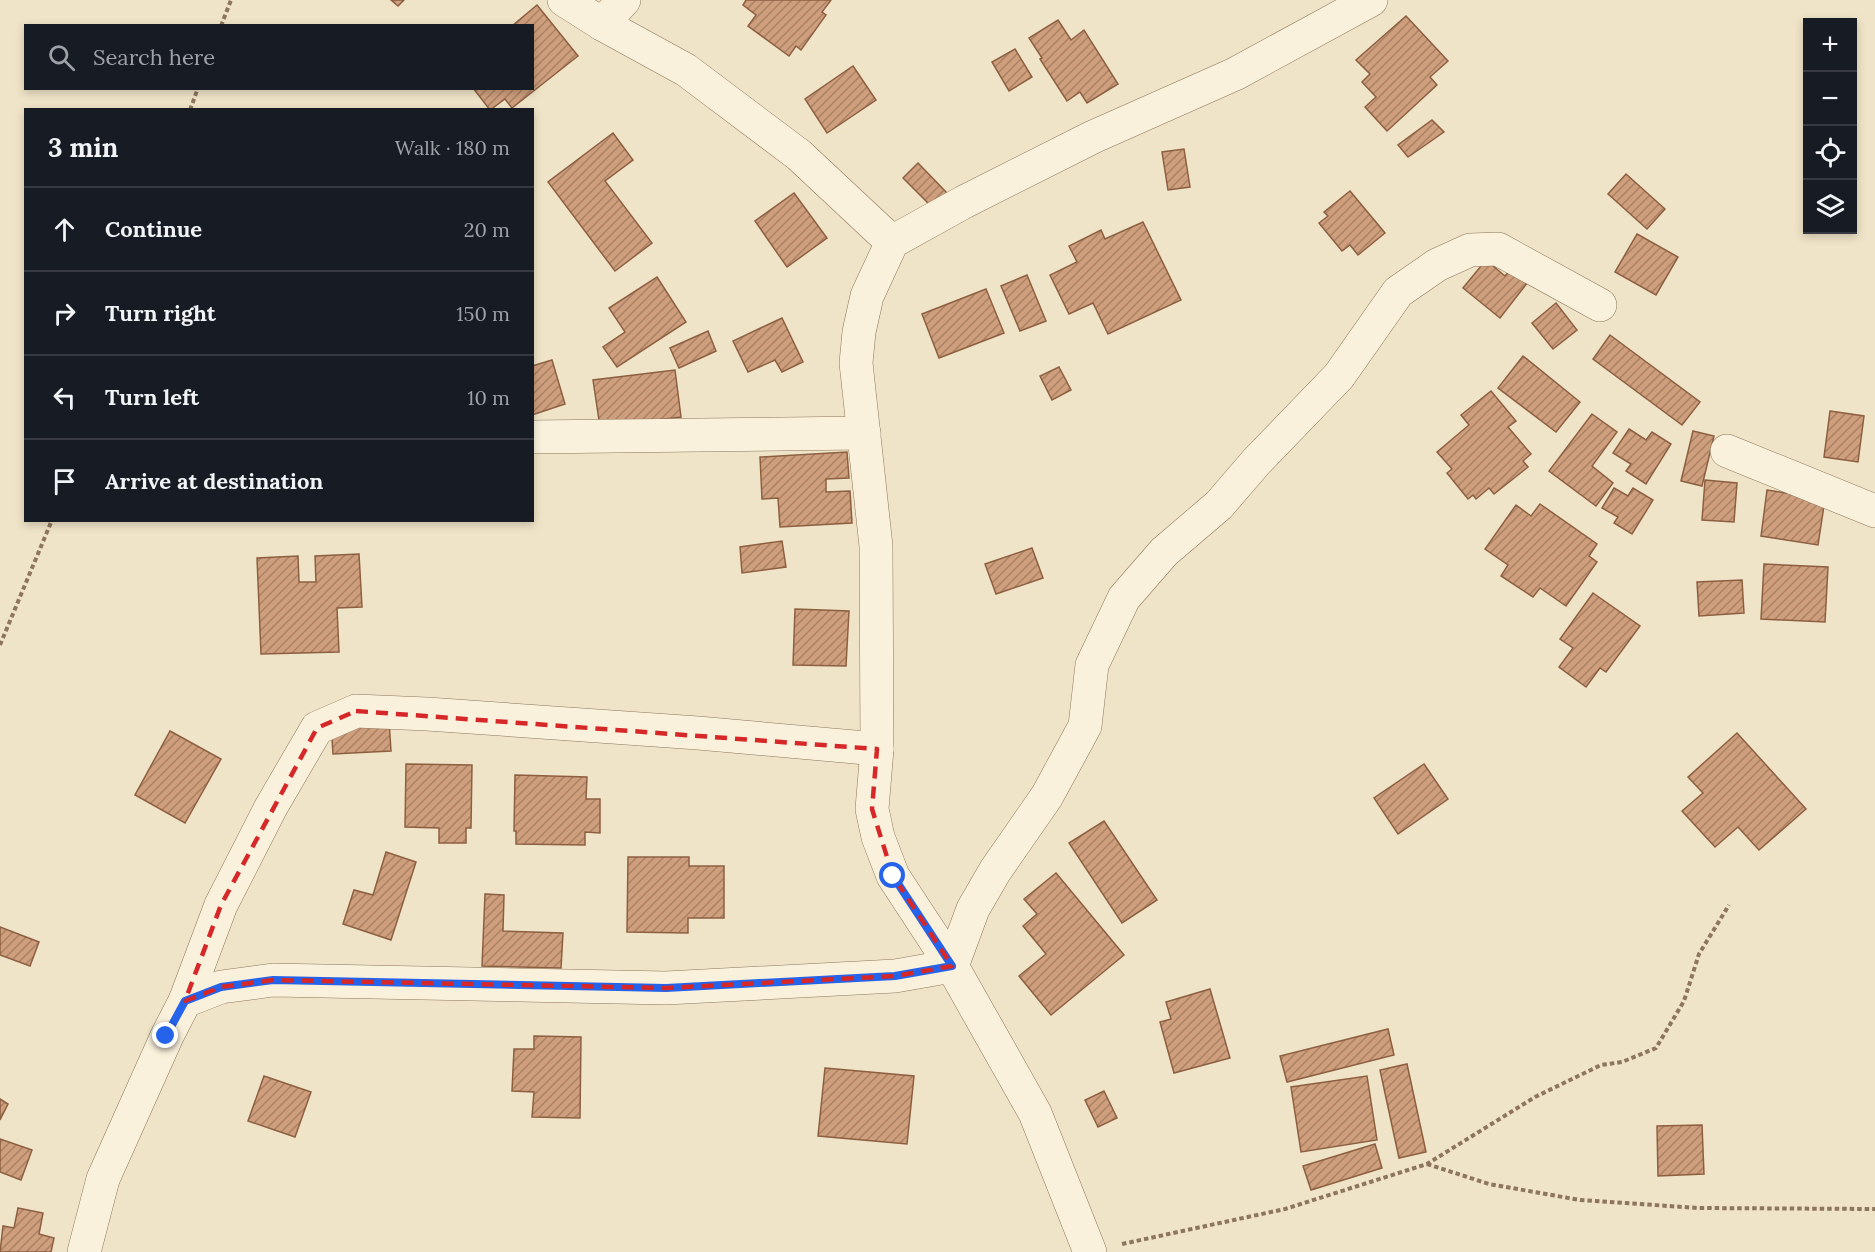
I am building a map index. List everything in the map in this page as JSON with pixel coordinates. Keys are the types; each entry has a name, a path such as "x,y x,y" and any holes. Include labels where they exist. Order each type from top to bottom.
{"street":[{"path":"564,0 602,24 686,70 799,156 892,242"},
{"path":"602,24 624,0"},
{"path":"1089,1252 1035,1113 952,966 893,876 878,837 873,808 877,749 876,546 856,363 859,332 867,297 892,242 964,202 1093,137 1235,74 1371,0"},
{"path":"952,966 973,909 995,871 1047,796 1085,726 1092,665 1124,598 1164,552 1219,505 1256,462 1339,376 1398,292 1437,264 1470,250 1498,249 1600,305"},
{"path":"534,438 864,433"},
{"path":"1727,451 1875,511"},
{"path":"84,1252 103,1179 166,1036 185,1001 221,905 271,807 317,728 356,711 698,733 877,749"},
{"path":"185,1001 221,987 273,980 666,988 895,976 952,966"}],"path":[{"path":"222,24 231,0"},
{"path":"191,108 197,90"},
{"path":"0,645 51,522"},
{"path":"1089,1252 1285,1209 1427,1164 1534,1097 1601,1065 1622,1062 1656,1048 1684,1001 1700,954 1729,905"},
{"path":"1427,1164 1490,1184 1580,1200 1698,1208 1875,1209"}],"highlighted area":[{"path":"356,711 877,749 872,809 893,876 952,966 895,976 666,988 273,980 221,987 185,1001 221,905 317,728"}],"building":[{"path":"391,0 404,0 398,6"},
{"path":"746,0 831,0 822,12 826,15 801,50 796,46 789,56 748,26 756,15 743,5"},
{"path":"537,5 578,56 512,108 505,99 493,108 488,108 475,90 534,90 534,24 514,24"},
{"path":"1406,16 1448,61 1430,77 1437,85 1387,131 1365,107 1376,97 1362,82 1370,74 1356,60"},
{"path":"1058,20 1071,40 1084,30 1118,84 1087,103 1080,92 1067,101 1029,38"},
{"path":"1015,49 1032,77 1009,91 992,62"},
{"path":"853,66 876,100 827,133 805,99"},
{"path":"1432,120 1444,132 1408,157 1398,145"},
{"path":"613,133 633,160 605,181 652,243 615,271 548,182"},
{"path":"1184,149 1190,187 1168,190 1162,152"},
{"path":"918,163 947,193 932,207 903,178"},
{"path":"1626,174 1665,209 1647,229 1608,194"},
{"path":"1350,191 1385,233 1358,255 1350,245 1342,251 1319,223 1328,216 1324,212"},
{"path":"794,193 827,238 787,267 755,221"},
{"path":"1143,222 1181,300 1108,334 1093,303 1069,314 1050,275 1077,262 1069,246 1101,230 1105,239"},
{"path":"1637,234 1678,257 1656,295 1615,272"},
{"path":"1486,260 1505,276 1515,264 1531,278 1500,318 1463,288"},
{"path":"1027,275 1046,321 1020,331 1001,286"},
{"path":"657,277 686,322 617,367 603,347 625,332 609,308"},
{"path":"986,289 1004,333 939,358 922,314"},
{"path":"1556,303 1577,330 1553,349 1532,323"},
{"path":"782,318 803,362 782,372 775,360 748,372 733,341"},
{"path":"708,331 716,351 679,368 670,348"},
{"path":"1610,335 1700,402 1682,425 1593,359"},
{"path":"1523,356 1580,402 1556,432 1498,388"},
{"path":"552,360 565,404 534,414 534,365"},
{"path":"1059,367 1071,390 1052,400 1040,376"},
{"path":"675,370 681,417 600,427 593,380"},
{"path":"1491,391 1516,421 1508,427 1531,454 1523,461 1528,467 1494,494 1489,488 1476,499 1473,495 1468,499 1447,473 1452,469 1437,452 1469,425 1461,415"},
{"path":"1830,411 1864,416 1858,462 1824,457"},
{"path":"1592,414 1617,432 1592,466 1613,483 1596,506 1549,471"},
{"path":"1629,429 1646,440 1652,432 1671,444 1646,484 1626,471 1631,464 1613,453"},
{"path":"1693,431 1714,436 1702,486 1681,481"},
{"path":"847,452 849,478 826,479 826,492 850,491 852,523 780,527 778,498 762,499 760,457"},
{"path":"1705,480 1737,483 1734,522 1702,520"},
{"path":"1614,488 1628,496 1633,488 1653,500 1632,534 1614,523 1618,517 1602,508"},
{"path":"1767,490 1825,499 1818,545 1761,536"},
{"path":"1540,504 1597,544 1589,556 1597,562 1566,606 1540,588 1533,597 1501,576 1508,565 1485,549 1516,505 1531,516"},
{"path":"782,541 786,567 742,573 740,547"},
{"path":"1032,548 1043,578 996,594 985,564"},
{"path":"359,554 362,607 337,608 339,652 261,654 257,558 298,556 299,582 316,582 315,556"},
{"path":"1764,564 1828,567 1825,622 1761,619"},
{"path":"1742,580 1744,613 1699,616 1697,582"},
{"path":"1593,593 1640,626 1606,672 1600,668 1586,687 1559,667 1573,648 1560,639"},
{"path":"795,609 849,611 846,666 793,665"},
{"path":"389,721 391,751 333,754 331,723"},
{"path":"170,731 221,759 185,823 135,795"},
{"path":"1737,733 1806,809 1759,850 1738,827 1715,847 1682,811 1703,793 1688,777"},
{"path":"406,764 472,765 471,828 466,828 466,843 439,843 439,828 405,827"},
{"path":"1424,764 1448,799 1398,834 1374,798"},
{"path":"515,775 587,777 586,799 600,799 600,833 585,832 585,845 516,844 516,831 514,831"},
{"path":"1104,821 1157,900 1122,923 1069,843"},
{"path":"386,852 416,862 391,940 343,924 354,890 373,895"},
{"path":"628,857 689,857 689,866 724,866 724,918 688,918 688,933 627,932"},
{"path":"1056,873 1124,955 1051,1015 1019,976 1046,954 1023,926 1037,914 1024,899"},
{"path":"485,894 504,895 503,931 563,933 561,968 482,966"},
{"path":"0,927 39,942 30,966 0,955"},
{"path":"1210,989 1230,1058 1174,1073 1160,1022 1171,1019 1166,1002"},
{"path":"1388,1029 1394,1055 1287,1082 1280,1056"},
{"path":"534,1036 581,1037 580,1118 532,1117 534,1092 512,1091 514,1049 534,1049"},
{"path":"1407,1064 1426,1152 1399,1158 1380,1070"},
{"path":"825,1068 914,1076 907,1144 818,1136"},
{"path":"264,1076 311,1092 295,1137 248,1121"},
{"path":"1367,1076 1377,1140 1301,1152 1291,1087"},
{"path":"1104,1091 1117,1118 1098,1127 1085,1100"},
{"path":"0,1099 8,1104 0,1120"},
{"path":"1702,1125 1704,1174 1658,1176 1657,1126"},
{"path":"0,1139 32,1150 21,1180 0,1172"},
{"path":"1375,1144 1382,1168 1311,1190 1303,1166"},
{"path":"18,1208 43,1213 39,1234 54,1238 51,1252 0,1252 3,1226 14,1228"}],"route":[{"path":"166,1036 185,1001 221,987 273,980 666,988 895,976 952,966 893,876"}]}
